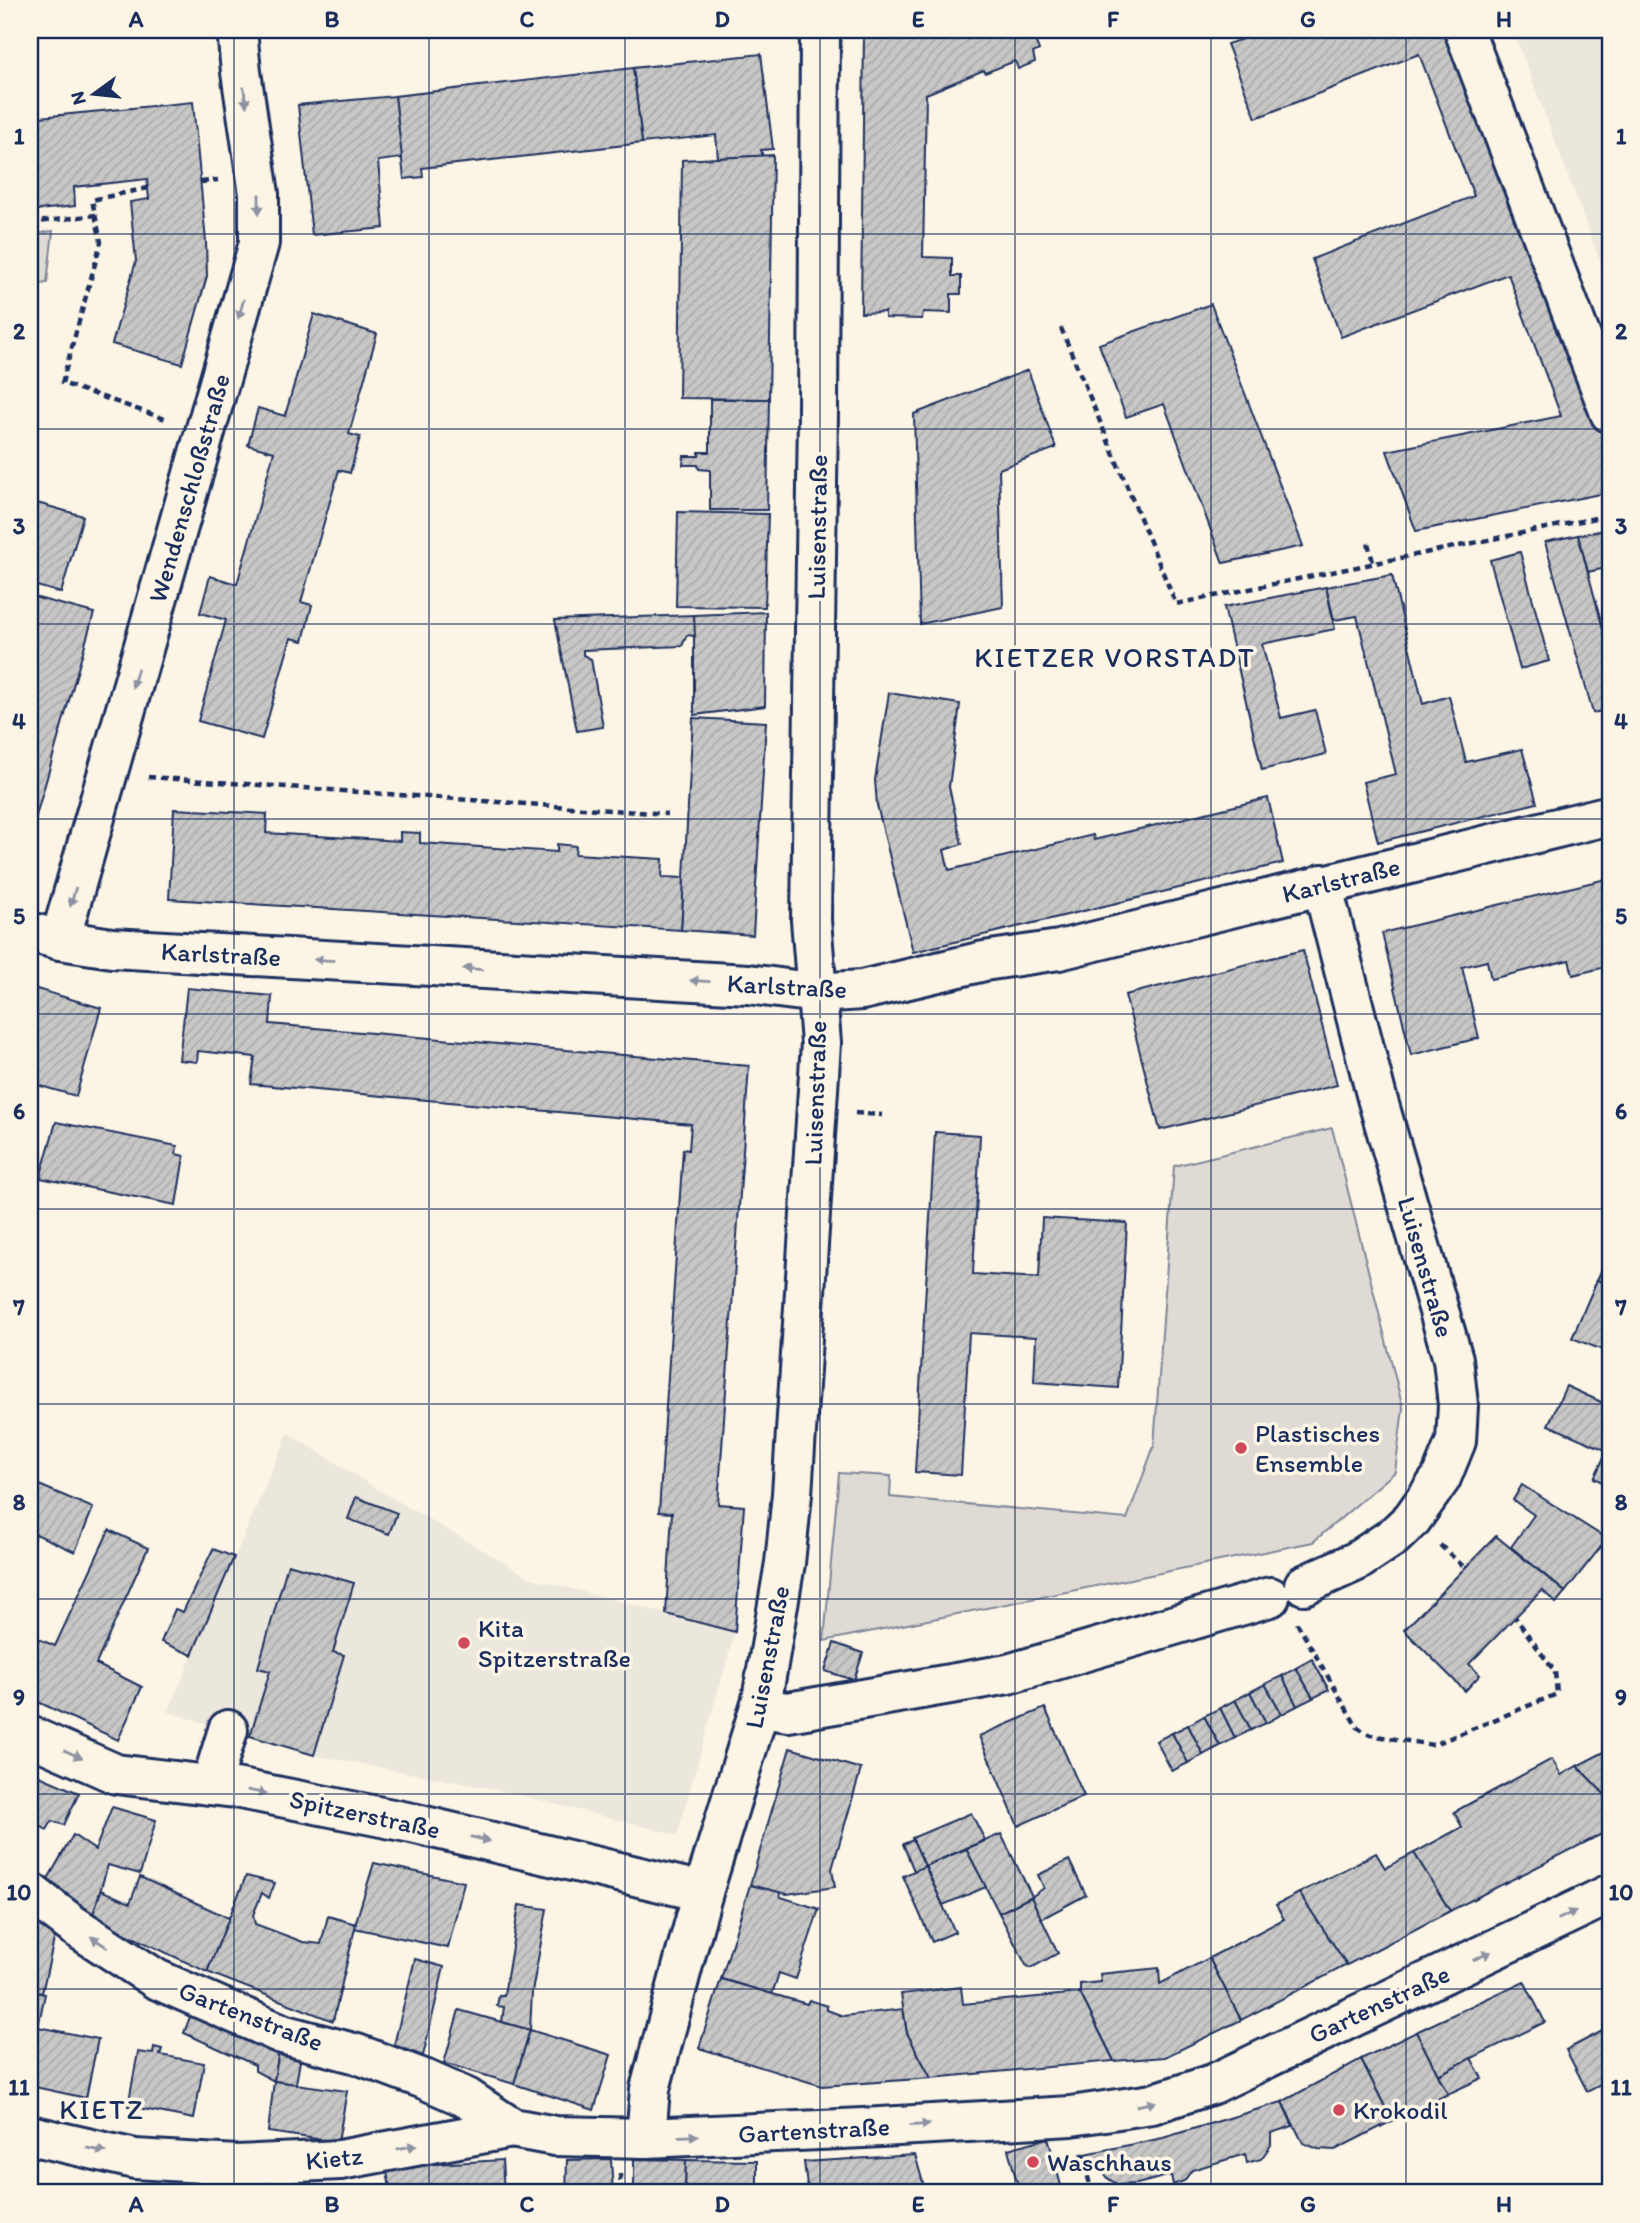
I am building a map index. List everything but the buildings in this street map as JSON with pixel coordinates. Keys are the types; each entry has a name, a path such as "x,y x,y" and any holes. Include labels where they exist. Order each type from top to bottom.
{"street":[{"name":"Wendenschloßstraße","path":"45,936 109,770 259,243 259,194 237,30"},
{"name":"Luisenstraße","path":"646,2137 650,2089 703,1892 760,1708 785,1563 792,1494 821,1043 811,920 820,30"},
{"path":"1464,30 1610,413"},
{"name":"Karlstraße","path":"45,936 112,948 748,984 817,993 862,990 984,961 1059,950 1610,815"},
{"name":"Luisenstraße","path":"760,1708 788,1712 1008,1674 1289,1599 1357,1561 1393,1537 1412,1519 1432,1492 1441,1478 1456,1441 1458,1405 1453,1359 1377,1098 1322,884"},
{"path":"211,1785 228,1730"},
{"name":"Spitzerstraße","path":"30,1736 116,1774 235,1788 412,1822 703,1892"},
{"name":"Gartenstraße","path":"30,1892 73,1925 156,1979 282,2034 357,2054 424,2079 467,2098 512,2128 568,2137 646,2137 863,2128 1071,2116 1152,2104 1213,2084 1610,1894"},
{"name":"Kietz","path":"30,2135 135,2159 237,2165 340,2160 512,2128"}],"path":[{"path":"148,188 92,200 101,242 62,383 174,422"},
{"path":"30,223 96,215"},
{"path":"1061,328 1176,604 1610,515"},
{"path":"1368,543 1373,562"},
{"path":"109,770 137,776 667,814"},
{"path":"854,1112 882,1115"},
{"path":"1289,1599 1357,1727 1370,1735 1433,1745 1557,1694 1555,1672 1515,1617"},
{"path":"1082,2154 1092,2193"}],"shaded area":[{"path":"1513,30 1610,30 1610,287"},
{"path":"53,231 47,283 30,286 30,235"},
{"path":"1332,1128 1403,1408 1395,1472 1313,1542 824,1641 839,1473 891,1476 890,1497 1127,1519 1154,1446 1174,1166"},
{"name":"Kita Spitzerstraße","path":"288,1433 380,1491 531,1578 735,1632 677,1835 499,1790 314,1755 168,1712"}],"tram line":[{"path":"30,32 46,30"}],"place":[{"name":"Plastisches Ensemble","path":"1241,1448"},
{"name":"Kita Spitzerstraße","path":"464,1643"},
{"name":"Krokodil","path":"1339,2110"},
{"name":"Waschhaus","path":"1033,2162"}],"district":[{"name":"KIETZER VORSTADT","path":"1115,657"},
{"name":"KIETZ","path":"102,2109"}]}
